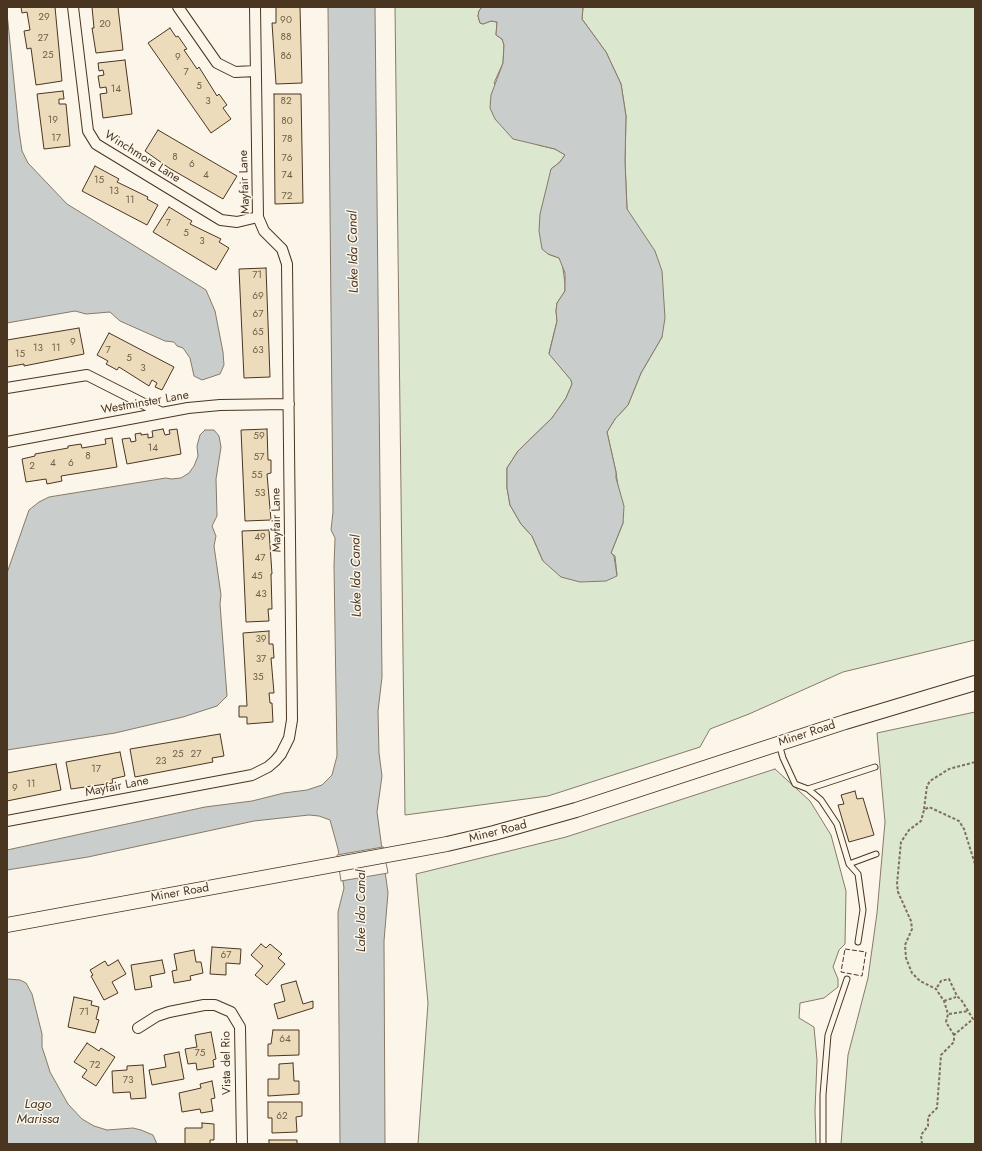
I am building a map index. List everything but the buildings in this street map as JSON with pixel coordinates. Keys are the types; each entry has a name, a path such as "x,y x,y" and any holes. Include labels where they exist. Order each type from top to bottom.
{"street":[{"name":"Winchmore Lane","path":"73,7 88,131 96,144 221,220 237,222 258,217"},
{"path":"178,7 218,63 235,72 256,72"},
{"name":"Mayfair Lane","path":"7,821 252,775 268,767 281,754 289,738 292,720 287,264 282,249 264,232 258,217 255,7"},
{"path":"7,388 79,375 87,375 162,413"},
{"name":"Westminster Lane","path":"7,442 162,413 220,405 289,404"},
{"name":"Miner Road","path":"7,925 470,839 551,818 779,743 975,683"},
{"name":"Vista del Rio","path":"138,1028 157,1016 204,1005 215,1005 231,1012 240,1027 242,1144"}],"lane":[{"path":"779,743 783,758 796,784 808,789 821,800 837,824 849,864 858,874 862,910 858,942"},
{"path":"808,789 875,767"},
{"path":"849,864 876,854"},
{"path":"823,1144 823,1095 828,1035 847,979"}],"path":[{"path":"922,1144 921,1135 928,1126 928,1117 937,1108 941,1054 954,1042 954,1035 946,1022 948,1014 944,1001 936,989 920,981 912,974 906,958 905,945 910,937 912,925 898,892 897,884 901,842 909,830 921,821 927,786 930,781 949,768 975,762"},
{"path":"924,810 929,807 959,821 964,829 975,864"},
{"path":"936,989 940,980 949,979 957,996 974,1019 954,1035"},
{"path":"944,1001 957,996"},
{"path":"948,1014 968,1011"}],"green space":[{"path":"395,7 482,7 478,16 480,23 483,24 491,21 497,22 496,35 502,39 504,45 503,63 494,83 538,145 555,149 565,155 560,162 551,169 548,254 559,258 562,262 565,291 557,303 557,321 549,353 571,380 572,384 566,398 552,418 518,451 507,468 507,488 510,505 521,524 532,536 543,561 617,575 615,556 611,553 623,523 616,472 607,432 615,419 628,405 641,373 662,337 627,209 625,161 626,116 621,84 606,52 582,19 583,7 975,7 975,640 843,672 749,714 710,729 700,747 548,796 405,815"},
{"path":"975,712 975,1144 841,1144 848,1055 868,978 877,913 885,822 877,733"},
{"path":"775,769 810,801 831,835 846,891 845,944 839,950 833,967 838,979 838,987 824,998 800,1003 799,1018 814,1027 817,1060 815,1111 816,1144 418,1144 428,1003 416,874 566,837"}],"water":[{"name":"Lake Ida Canal","path":"328,7 375,7 382,677 378,711 379,753 382,776 377,812 388,893 384,941 385,1144 340,1144 338,912 344,888 338,849 330,820 319,816 309,815 254,821 88,857 7,870 7,850 205,807 252,801 284,793 307,790 322,785 332,775 337,756 334,566 335,538 331,530 333,512"},
{"path":"482,7 583,7 582,19 606,52 621,84 626,116 625,161 627,209 655,251 662,271 665,318 662,337 641,373 628,405 615,419 607,432 616,478 624,506 623,523 611,553 614,556 617,576 606,581 580,582 561,577 543,561 532,536 521,524 510,505 507,488 507,468 518,451 552,418 566,398 572,384 571,380 549,354 557,321 557,303 565,291 565,273 559,258 548,254 542,249 539,231 540,214 551,169 560,162 565,155 555,149 513,139 495,119 490,108 491,95 503,63 504,45 502,39 496,35 497,22 491,21 483,24 480,23 478,16"},
{"path":"7,13 19,131 22,151 28,163 67,204 206,290 215,311 223,352 224,365 220,374 202,380 194,376 190,358 183,348 177,346 174,342 165,341 120,321 110,312 86,314 75,311 7,323"},
{"path":"205,430 214,430 219,436 221,447 216,479 217,516 212,526 216,536 214,546 221,595 220,604 227,696 217,706 183,717 115,733 7,750 7,573 29,510 39,502 49,497 166,478 181,478 189,473 194,466 198,456 197,446 200,435"},
{"name":"Lago Marissa","path":"7,979 20,980 26,983 32,994 42,1034 42,1047 50,1072 68,1104 82,1119 94,1126 107,1130 133,1128 141,1130 153,1135 157,1144 7,1144"}],"pier":[{"path":"383,847 388,873 341,881 337,855"}],"fence":[{"path":"845,949 866,952 862,976 841,972 845,949"}]}
